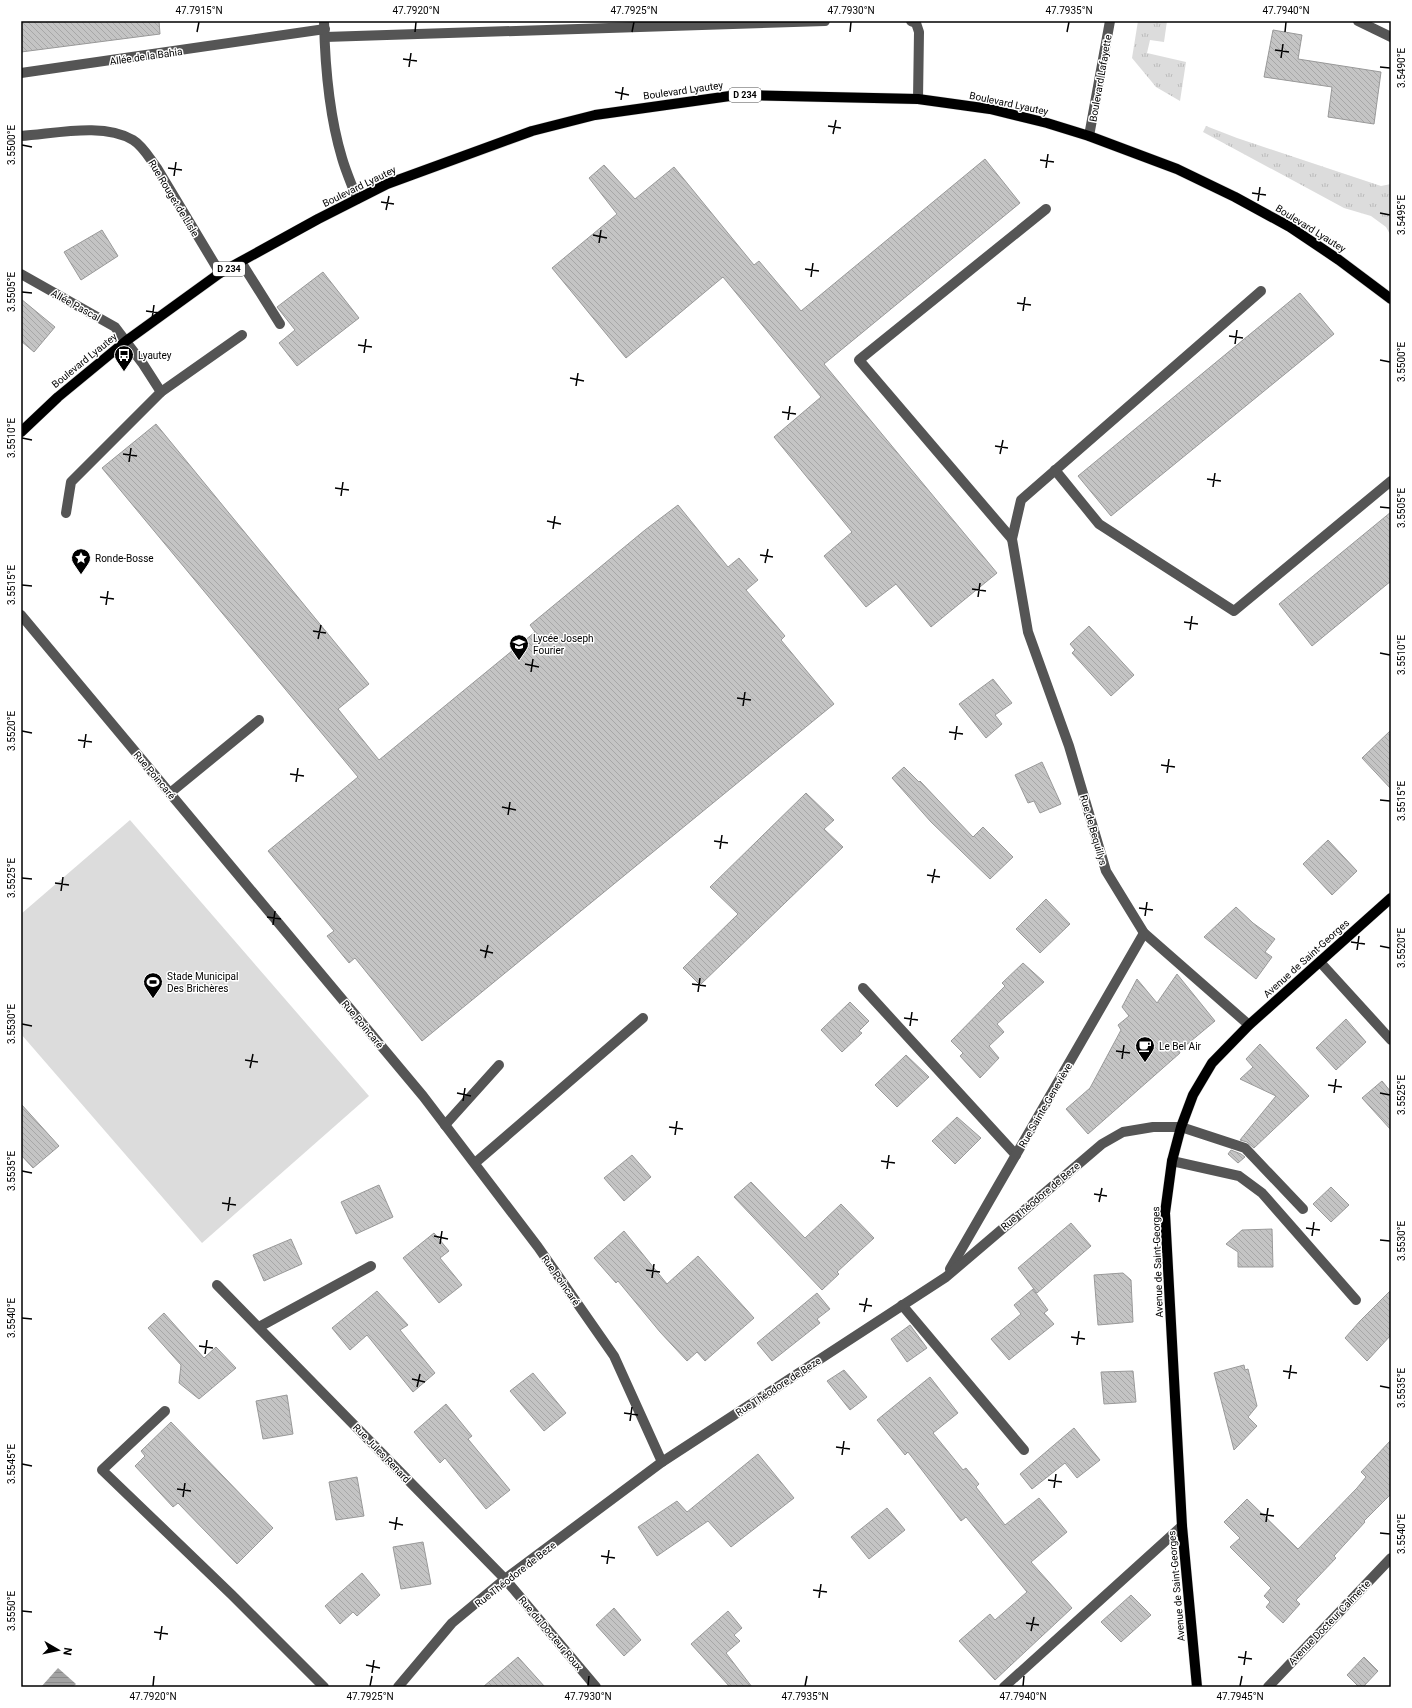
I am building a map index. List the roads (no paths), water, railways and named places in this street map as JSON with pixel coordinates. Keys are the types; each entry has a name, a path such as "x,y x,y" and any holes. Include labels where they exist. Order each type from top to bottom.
{"main road":[{"name":"Boulevard Lyautey","path":"21,432 58,397 126,341 220,273 387,184 532,131 596,115 736,95 918,99 990,109 1048,123 1089,136 1177,169 1235,197 1290,227 1340,260 1391,299"},
{"name":"Avenue de Saint-Georges","path":"1197,1687 1182,1526 1165,1213 1172,1161 1181,1127 1193,1095 1212,1063 1249,1025 1391,898"}],"street":[{"name":"Allée de la Bahia","path":"21,73 325,29 825,21"},
{"path":"911,21 916,23 919,32 918,99"},
{"name":"Boulevard Lafayette","path":"1089,136 1110,21"},
{"path":"1358,21 1391,38"},
{"path":"325,29 329,88 334,122 342,158 357,199"},
{"name":"Rue Rouget de Lisle","path":"21,136 90,130 114,132 134,140 157,168 220,273"},
{"path":"1012,539 859,360 1046,209"},
{"path":"241,262 280,324"},
{"name":"Allée Pascal","path":"21,274 115,327 161,392"},
{"path":"1012,539 1021,500 1261,291"},
{"path":"66,513 70,482 161,392 242,335"},
{"path":"1055,470 1099,524 1234,611 1391,481"},
{"name":"Rue de Bequillys","path":"1012,539 1028,632 1069,746 1106,871 1144,933 1249,1025"},
{"name":"Rue Poincaré","path":"21,615 423,1096 475,1163 538,1247 614,1356 662,1462"},
{"path":"170,793 260,720"},
{"name":"Rue Sainte-Geneviève","path":"946,1277 1144,933"},
{"path":"1320,962 1391,1040"},
{"path":"863,988 1016,1155"},
{"path":"475,1163 643,1018"},
{"path":"445,1125 499,1065"},
{"name":"Rue Théodore de Beze","path":"398,1687 452,1624 505,1579 662,1462 946,1277 1102,1144 1123,1132 1154,1127 1181,1127 1244,1148 1303,1210"},
{"path":"1172,1161 1239,1176 1262,1193 1356,1300"},
{"path":"259,1327 371,1266"},
{"name":"Rue Jules Renard","path":"217,1285 505,1579"},
{"path":"902,1305 1024,1450"},
{"path":"165,1411 102,1470 232,1595 324,1687"},
{"path":"1004,1687 1182,1526"},
{"name":"Avenue Docteur Calmette","path":"1268,1687 1391,1558"},
{"name":"Rue du Docteur Roux","path":"505,1579 596,1687"}],"place":[{"name":"Lyautey","path":"124,372"},
{"name":"Ronde-Bosse","path":"81,575"},
{"name":"Lycée Joseph Fourier","path":"519,661"},
{"name":"Stade Municipal Des Brichères","path":"153,999"},
{"name":"Le Bel Air","path":"1145,1063"}]}
